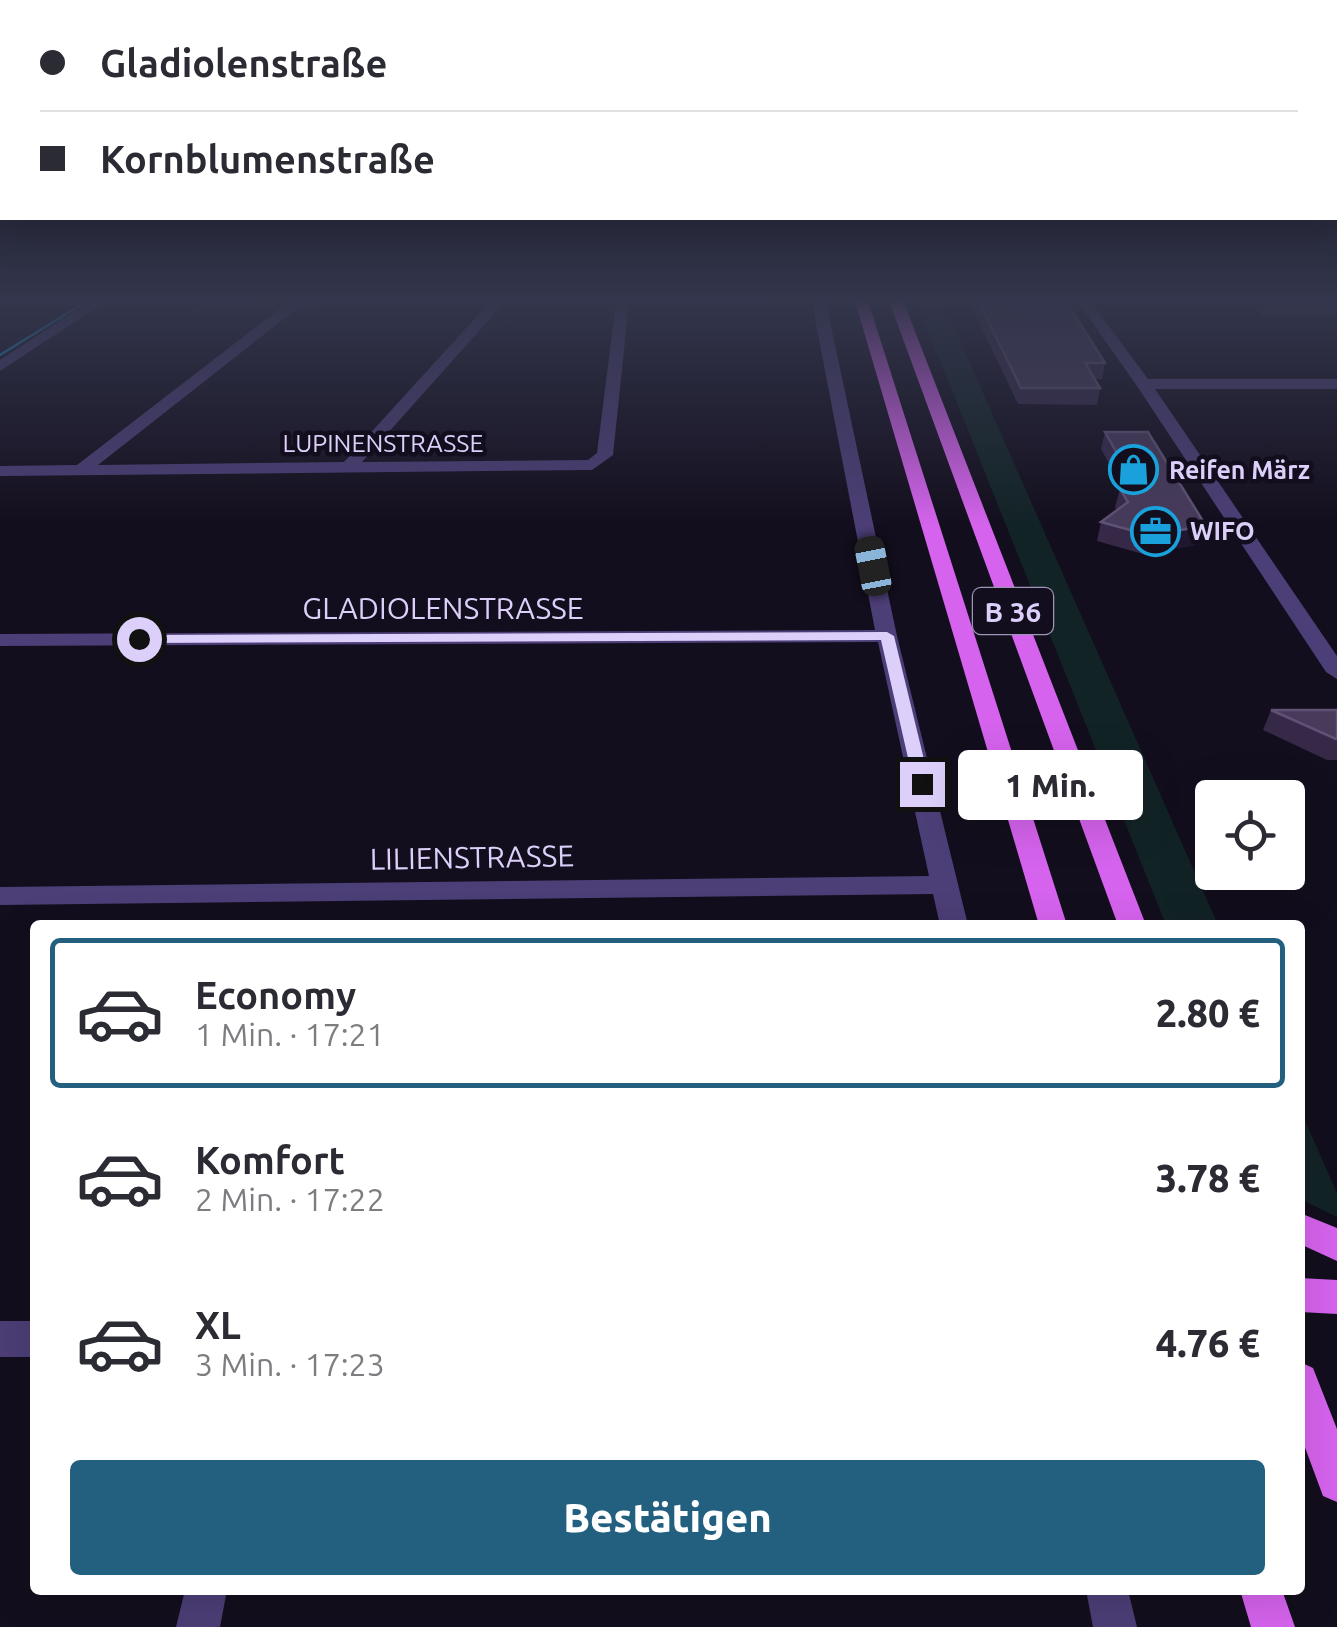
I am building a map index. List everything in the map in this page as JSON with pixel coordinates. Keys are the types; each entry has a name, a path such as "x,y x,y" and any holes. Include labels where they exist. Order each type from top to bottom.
{"main road":[{"name":"B 36","path":"883,374 1051,920"},
{"name":"B 36","path":"924,374 1130,920"},
{"path":"1305,1230 1337,1245"},
{"path":"1305,1295 1337,1297"},
{"path":"1305,1395 1337,1482"},
{"path":"1263,1595 1273,1627"}],"street":[{"path":"81,470 205,374"},
{"path":"348,468 433,374"},
{"name":"LUPINENSTRASSE","path":"0,470 576,467 602,460 613,374"},
{"path":"833,374 887,636 953,920"},
{"path":"1137,374 1337,672"},
{"path":"1144,384 1337,384"},
{"name":"GLADIOLENSTRASSE","path":"0,640 887,636"},
{"name":"LILIENSTRASSE","path":"0,896 945,885"},
{"path":"0,1339 30,1340"},
{"path":"198,1627 205,1595"},
{"path":"1108,1595 1115,1627"}],"shaded area":[{"path":"945,374 975,374 1195,873 1195,890 1203,890 1216,920 1164,920"},
{"path":"1305,1120 1337,1193 1337,1217 1305,1201"}],"building":[{"path":"1014,374 1092,374 1100,388 1021,388"},
{"path":"1105,432 1148,432 1206,526 1148,535 1101,522 1128,502 1120,489 1137,489"},
{"path":"1271,710 1337,710 1337,739 1336,739"}],"place":[{"name":"Reifen März","path":"1134,470"},
{"name":"WIFO","path":"1155,531"}],"route":[{"path":"139,639 887,636 922,784"}]}
